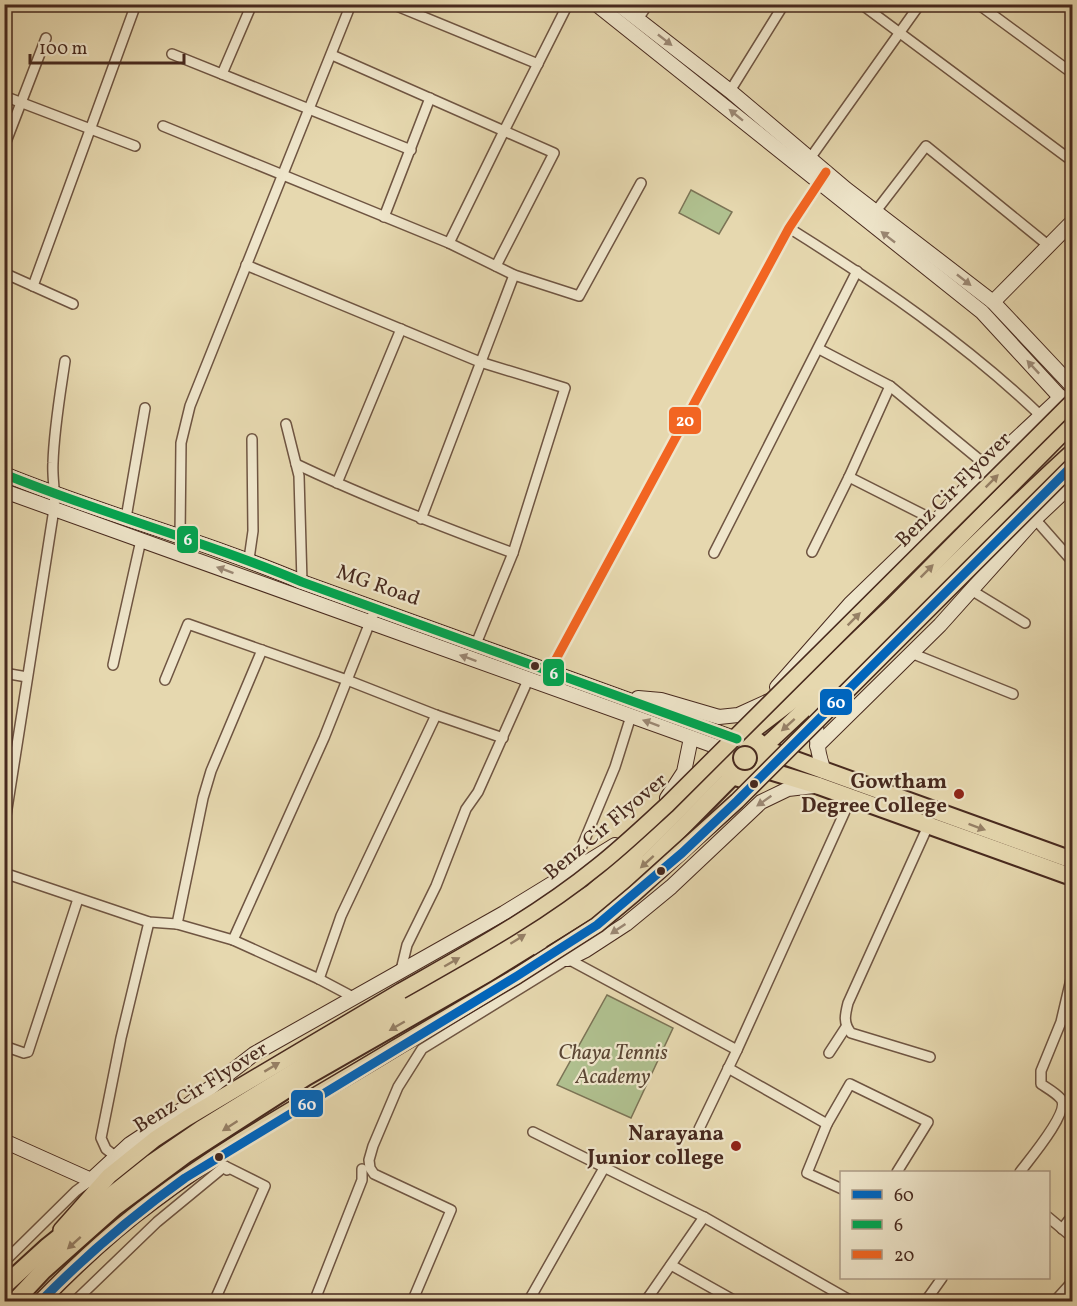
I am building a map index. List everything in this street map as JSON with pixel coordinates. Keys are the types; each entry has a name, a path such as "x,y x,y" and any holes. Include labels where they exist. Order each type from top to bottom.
{"highway":[{"path":"4,1286 48,1246 153,1162 201,1129 385,1016 485,960 593,892 631,857 733,753 759,742 767,755 764,769 758,776 741,779 733,753"},
{"path":"764,748 822,778 851,798 1072,877"},
{"path":"14,1302 43,1271 88,1230 185,1155 306,1077 531,947 607,897 677,834 733,753"},
{"path":"764,769 822,778 1072,860"}],"main road":[{"name":"Benz Cir Flyover","path":"48,1246 109,1176 155,1139 464,955 554,899 598,867 667,806 1067,400"},
{"path":"733,753 795,699 892,606 1072,424"},
{"path":"764,748 1072,452"},
{"path":"40,1302 81,1260 151,1202 177,1184 597,925 736,801 1072,466"}],"street":[{"path":"33,286 136,4"},
{"path":"222,74 252,4"},
{"path":"180,537 181,444 190,406 351,4"},
{"path":"392,4 538,64"},
{"path":"449,243 568,4"},
{"path":"596,4 823,178 982,312 1067,400 1072,410"},
{"path":"618,4 730,91 811,158 823,178 876,211 993,302 1072,386"},
{"path":"638,19 648,4"},
{"path":"730,91 784,4"},
{"path":"861,4 1072,161"},
{"path":"811,158 920,4"},
{"path":"978,4 1072,73"},
{"path":"4,147 46,38"},
{"path":"172,54 411,150"},
{"path":"332,55 554,153 496,266"},
{"path":"4,96 135,146"},
{"path":"384,217 430,98"},
{"path":"163,126 449,243 514,275 579,296 641,183"},
{"path":"876,211 926,146 1049,246"},
{"path":"549,672 789,228 823,178"},
{"path":"993,302 1072,222"},
{"path":"789,228 857,271 1011,388 1041,416"},
{"path":"246,265 480,362 565,388 513,553 477,644"},
{"path":"714,553 857,271"},
{"path":"4,273 73,304"},
{"path":"421,519 514,275"},
{"path":"337,483 401,329"},
{"path":"819,349 890,386 987,466"},
{"path":"4,828 9,777 54,509 55,437 65,361"},
{"path":"813,552 890,386"},
{"path":"623,698 661,700 719,717 738,715 766,700 850,604 936,521 987,466 1041,416 1067,400"},
{"path":"126,518 146,408"},
{"path":"286,424 299,476 302,582"},
{"path":"249,560 253,531 252,439"},
{"path":"296,464 421,519 513,553"},
{"name":"MG Road","path":"4,474 55,495 249,560 302,582 623,698 733,753"},
{"path":"849,477 936,521"},
{"path":"817,746 911,654 1035,519 1072,484"},
{"name":"MG Road","path":"4,490 733,753"},
{"path":"1035,519 1072,561"},
{"path":"112,665 141,540"},
{"path":"265,585 270,568"},
{"path":"971,590 1025,623"},
{"path":"233,940 324,738 375,607"},
{"path":"165,680 188,624 503,738"},
{"path":"177,924 203,798 262,650"},
{"path":"911,654 1013,694"},
{"path":"4,673 27,677"},
{"path":"400,970 407,945 436,886 466,809 478,792 528,680"},
{"path":"766,700 795,699"},
{"path":"412,1302 451,1210 374,1174 370,1168 369,1160 373,1146 405,1073 422,1049 626,924 684,876 749,812 773,795 822,778 817,746 816,700"},
{"path":"319,979 341,916 436,715"},
{"path":"583,866 580,851 615,767 631,716"},
{"path":"4,1262 115,1156 183,1109 254,1054 583,866 631,833 665,800 684,772 691,738"},
{"path":"699,1129 851,798"},
{"path":"928,826 848,1003 845,1015 846,1027 851,1033 930,1057"},
{"path":"677,834 700,838 724,838"},
{"path":"4,873 149,922 177,924 233,940 353,997"},
{"path":"4,1046 24,1053 28,1052 78,899"},
{"path":"115,1156 106,1149 101,1138 121,1038 149,922"},
{"path":"531,947 553,957 568,958 737,1050"},
{"path":"1021,1171 1058,1120 1063,1106 1061,1099 1041,1084 1041,1071 1061,1022 1072,975"},
{"path":"829,1053 846,1027"},
{"path":"728,1068 827,1124"},
{"path":"840,1188 807,1173 827,1124 850,1084 928,1122 898,1171"},
{"path":"533,1132 704,1217 854,1302"},
{"path":"5,1142 91,1179"},
{"path":"75,1302 157,1222 226,1168 266,1186 214,1302"},
{"path":"528,1302 604,1168"},
{"path":"314,1302 362,1179 362,1169"},
{"path":"1062,1228 1072,1216"},
{"path":"645,1302 704,1217"},
{"path":"1050,1219 1072,1237"},
{"path":"671,1265 737,1302"},
{"path":"925,1302 941,1279"},
{"path":"1054,1302 1072,1282"}],"green space":[{"path":"691,190 732,212 719,234 679,213"},
{"name":"Chaya Tennis Academy","path":"607,995 673,1028 631,1118 557,1085"}],"transit line":[{"name":"20","path":"549,672 789,228 826,172"},
{"name":"60","path":"40,1302 110,1237 185,1178 597,925 682,853 737,801 1072,466"},
{"name":"6","path":"4,474 228,553 302,582 737,739"}],"place":[{"name":"Gowtham Degree College","path":"959,794"},
{"name":"Narayana Junior college","path":"736,1146"}]}
